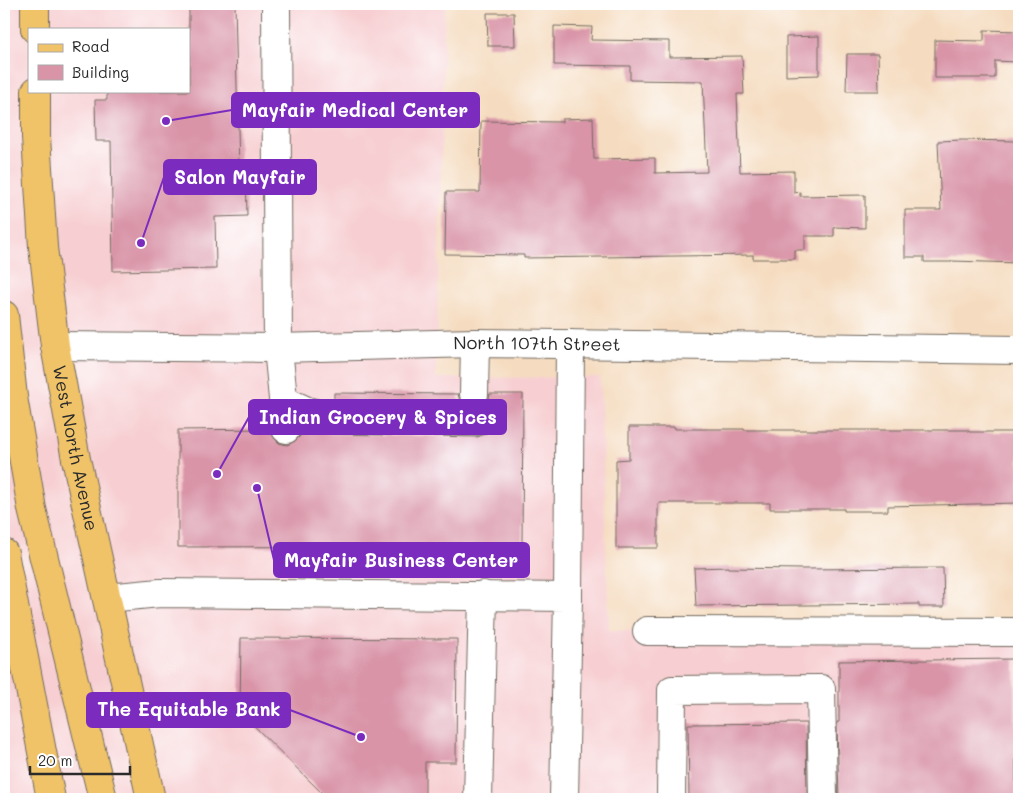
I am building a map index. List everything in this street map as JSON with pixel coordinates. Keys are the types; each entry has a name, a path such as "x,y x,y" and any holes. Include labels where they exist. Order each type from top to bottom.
{"main road":[{"path":"35,4 35,28"},
{"name":"West North Avenue","path":"36,92 36,137 43,247 56,346 76,459 151,799"},
{"path":"4,315 13,397 32,509 103,799"},
{"path":"4,553 51,799"}],"street":[{"path":"276,4 278,348 286,429"},
{"path":"474,394 475,343"},
{"name":"North 107th Street","path":"56,346 278,348 475,343 1019,350"},
{"path":"564,799 570,344"},
{"path":"283,400 307,411 334,418 477,421"},
{"path":"107,598 160,593 568,597"},
{"path":"478,799 482,595"},
{"path":"647,631 1019,632"},
{"path":"671,799 672,690 821,689 823,799"}],"shaded area":[{"path":"4,4 445,4 436,378 600,377 609,630 1019,640 1019,799 4,799"}],"building":[{"path":"189,4 235,4 239,170 246,170 247,216 215,217 216,269 113,271 111,141 96,141 95,100 107,100 107,92 190,92"},
{"path":"487,13 514,13 515,46 488,46"},
{"path":"554,26 592,27 591,40 669,41 669,57 742,56 744,94 737,94 740,172 794,171 794,193 800,192 800,196 865,195 865,228 834,227 834,236 805,236 805,250 795,250 795,259 753,259 753,255 524,258 524,255 445,254 446,192 480,192 481,121 562,122 562,119 593,118 594,159 655,158 655,173 707,172 703,81 630,80 630,66 554,65"},
{"path":"984,30 1018,31 1017,62 995,61 995,78 935,78 935,40 984,41"},
{"path":"819,36 819,75 786,76 786,37"},
{"path":"847,54 878,54 879,91 846,91"},
{"path":"938,141 1016,141 1016,177 1019,177 1019,263 924,262 924,257 905,257 905,210 941,210"},
{"path":"334,393 458,394 460,401 464,405 334,402"},
{"path":"490,394 523,394 522,546 178,547 178,430 270,429 274,438 279,443 287,445 300,436 301,429 314,429 334,434 477,437 491,429 493,422 491,414 483,407 488,402"},
{"path":"629,427 744,430 969,430 969,432 1019,432 1019,503 888,506 888,511 844,511 844,509 770,509 770,503 658,503 658,548 616,548 616,460 629,459"},
{"path":"694,568 801,569 943,568 944,607 919,607 919,604 696,606"},
{"path":"241,638 457,639 456,762 425,762 425,799 328,799 240,712"},
{"path":"1015,659 1016,799 839,799 837,722 839,722 839,661"},
{"path":"806,723 807,799 689,799 688,724"}],"place":[{"name":"Mayfair Medical Center","path":"166,121"},
{"name":"Salon Mayfair","path":"141,243"},
{"name":"Indian Grocery & Spices","path":"217,474"},
{"name":"Mayfair Business Center","path":"257,488"},
{"name":"The Equitable Bank","path":"361,737"}]}
